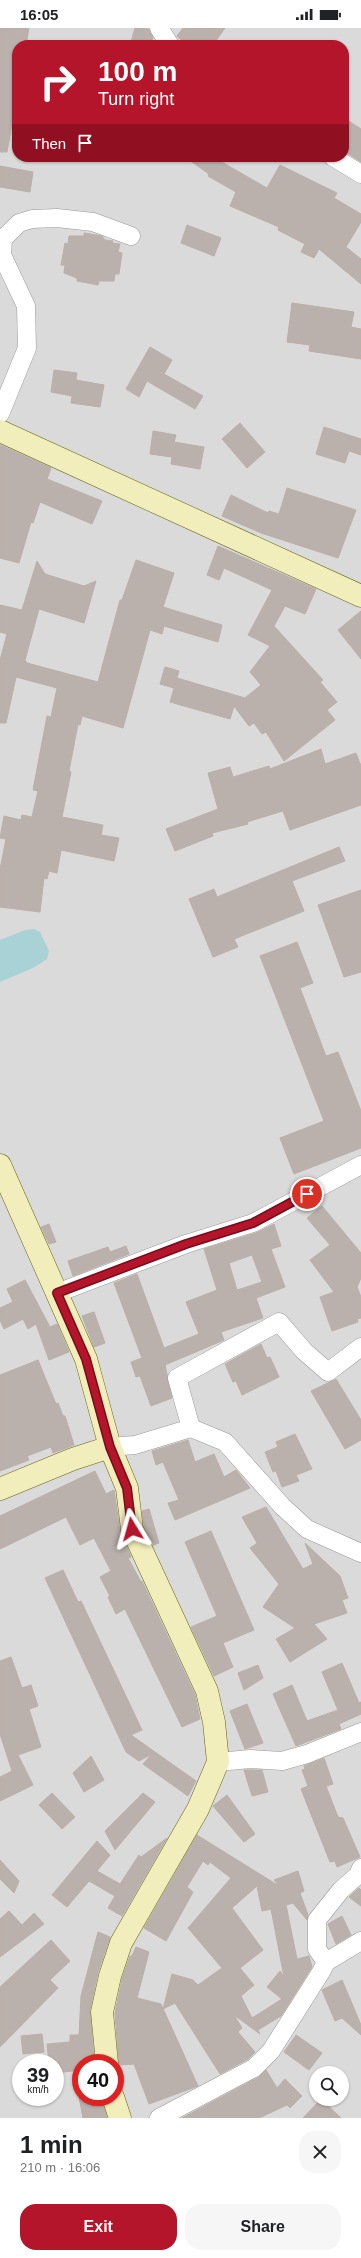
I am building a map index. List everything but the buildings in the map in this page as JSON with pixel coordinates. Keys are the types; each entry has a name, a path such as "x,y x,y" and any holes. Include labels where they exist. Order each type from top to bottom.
{"street":[{"path":"159,28 167,40"},
{"path":"341,162 361,174"},
{"path":"0,414 28,348 26,306 2,255 3,239 20,223 32,220 57,218 92,222 131,236"},
{"path":"0,431 361,596"},
{"path":"57,1293 186,1244 253,1223 361,1165"},
{"path":"0,1166 86,1359 110,1447 127,1488 132,1529 207,1691 214,1722 218,1762 198,1809 122,1943 110,1976 102,2012 106,2054"},
{"path":"191,1428 177,1378 279,1322 304,1351 328,1372 361,1347"},
{"path":"0,1489 73,1459 110,1447 135,1445 191,1428 225,1442 282,1506 307,1529 361,1553"},
{"path":"218,1762 250,1759 282,1761 307,1754 361,1732"},
{"path":"326,1962 317,1949 317,1920 340,1890 358,1875 361,1868"},
{"path":"159,2118 254,2068 271,2051 326,1962 361,1941"},
{"path":"116,2106 120,2118"}],"shaded area":[{"path":"0,28 361,28 361,2118 0,2118"}],"water":[{"path":"34,929 40,932 49,951 47,959 33,968 0,982 0,940 25,930"}],"route":[{"path":"132,1529 127,1488 110,1447 86,1359 57,1293 186,1244 253,1223 307,1194"}]}
